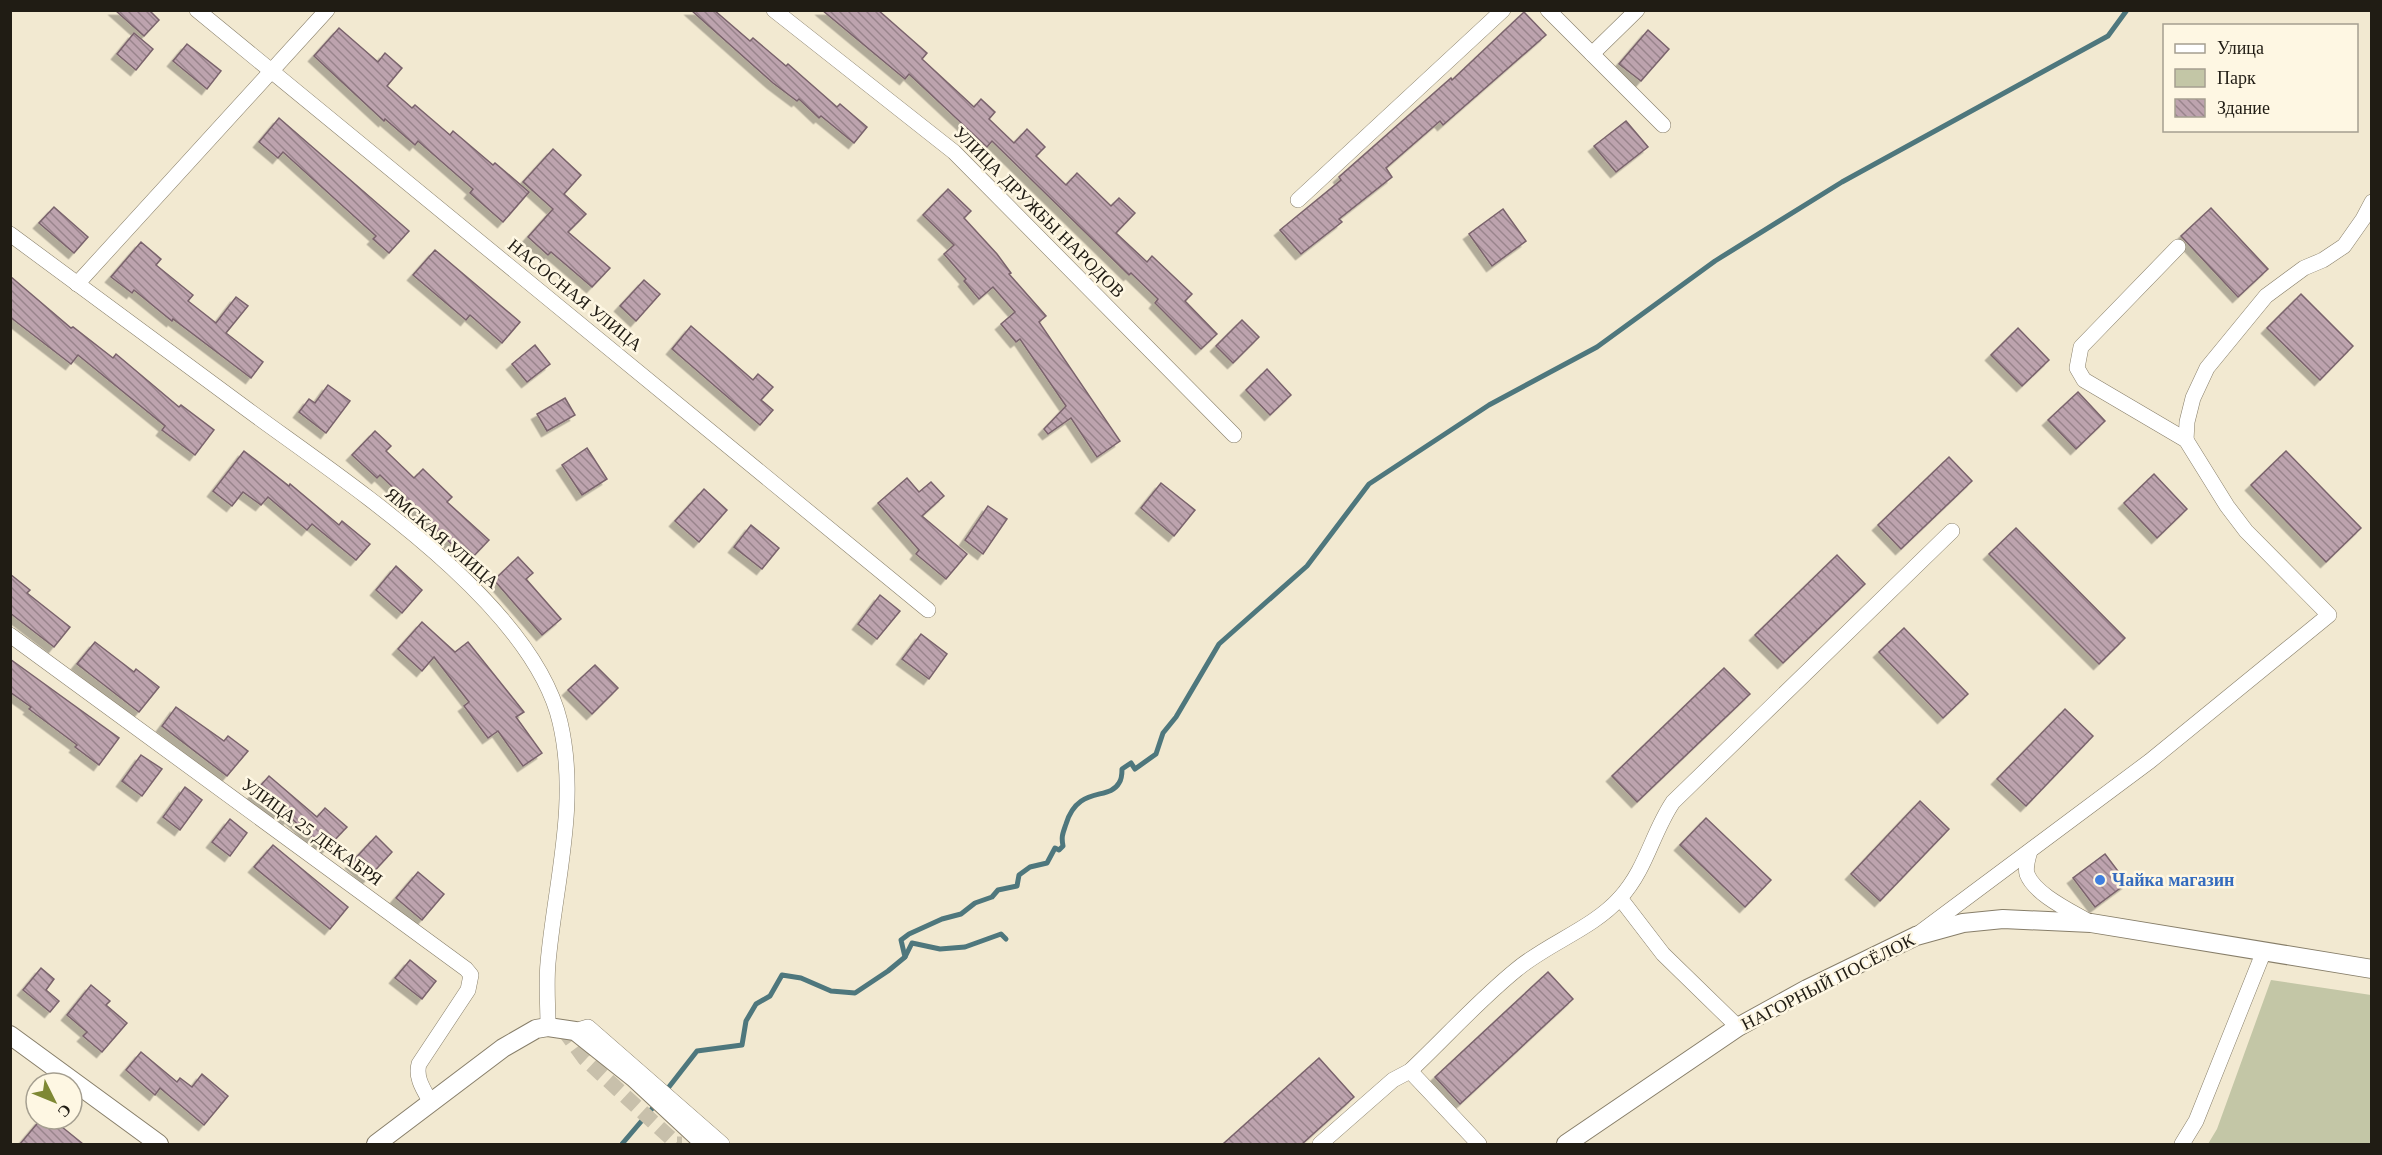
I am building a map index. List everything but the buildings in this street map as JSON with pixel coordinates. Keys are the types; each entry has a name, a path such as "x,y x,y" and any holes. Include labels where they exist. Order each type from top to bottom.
{"street":[{"name":"НАСОСНАЯ УЛИЦА","path":"197,10 928,610"},
{"path":"77,284 327,10"},
{"name":"УЛИЦА ДРУЖБЫ НАРОДОВ","path":"774,10 954,152 1234,435"},
{"path":"1298,200 1503,10"},
{"path":"1548,10 1663,125"},
{"path":"1592,54 1637,10"},
{"path":"2186,440 2187,422 2193,398 2207,368 2266,296 2304,268 2323,260 2344,246 2372,202"},
{"name":"ЯМСКАЯ УЛИЦА","path":"10,234 387,513 461,577 527,649 548,684 558,713 564,748 568,798 564,858 548,963 548,1027"},
{"path":"1916,936 2150,761 2329,615 2246,531 2227,506 2186,440 2084,380 2077,368 2081,347 2178,247"},
{"path":"1320,1144 1393,1080 1410,1071 1516,970 1599,916 1620,898 1641,871 1664,814 1673,802 1952,531"},
{"name":"УЛИЦА 25 ДЕКАБРЯ","path":"10,635 466,969 471,975 468,990 419,1064 417,1071 431,1103"},
{"path":"2030,851 2026,867 2032,883 2044,894 2091,923"},
{"path":"1620,898 1663,954 1738,1027"},
{"name":"НАГОРНЫЙ ПОСЁЛОК","path":"1566,1144 1738,1027 1808,989 1916,936 1979,920 2061,920 2091,923 2372,969"},
{"path":"2182,1144 2196,1121 2264,951"},
{"path":"376,1144 503,1048 524,1035 548,1027 575,1031 588,1026 722,1144"},
{"path":"575,1031 634,1078 705,1144"},
{"path":"10,1035 159,1144"},
{"path":"1410,1071 1479,1144"}],"green space":[{"path":"2271,980 2371,995 2371,1144 2208,1144 2217,1129"}],"waterway":[{"path":"665,1092 697,1051 742,1045 746,1021 756,1004 770,996 782,975 801,978 831,991 855,993 905,957 901,940 909,934 942,919 961,914 975,903 992,897 998,890 1017,886 1019,875 1030,867 1047,863 1055,848 1059,850 1063,846 1062,837 1071,812 1085,799 1114,788 1121,780 1122,769 1131,763 1135,769 1156,754 1163,733 1176,717 1219,644 1307,566 1369,484 1489,405 1597,347 1715,261 1842,182 2108,36 2127,10"},
{"path":"905,957 912,943 940,949 965,947 1001,934 1006,939"},
{"path":"622,1144 656,1104"}],"tunnel":[{"path":"563,1029 585,1059 677,1144 682,1144"}],"place":[{"name":"Чайка магазин","path":"2100,880"}]}
